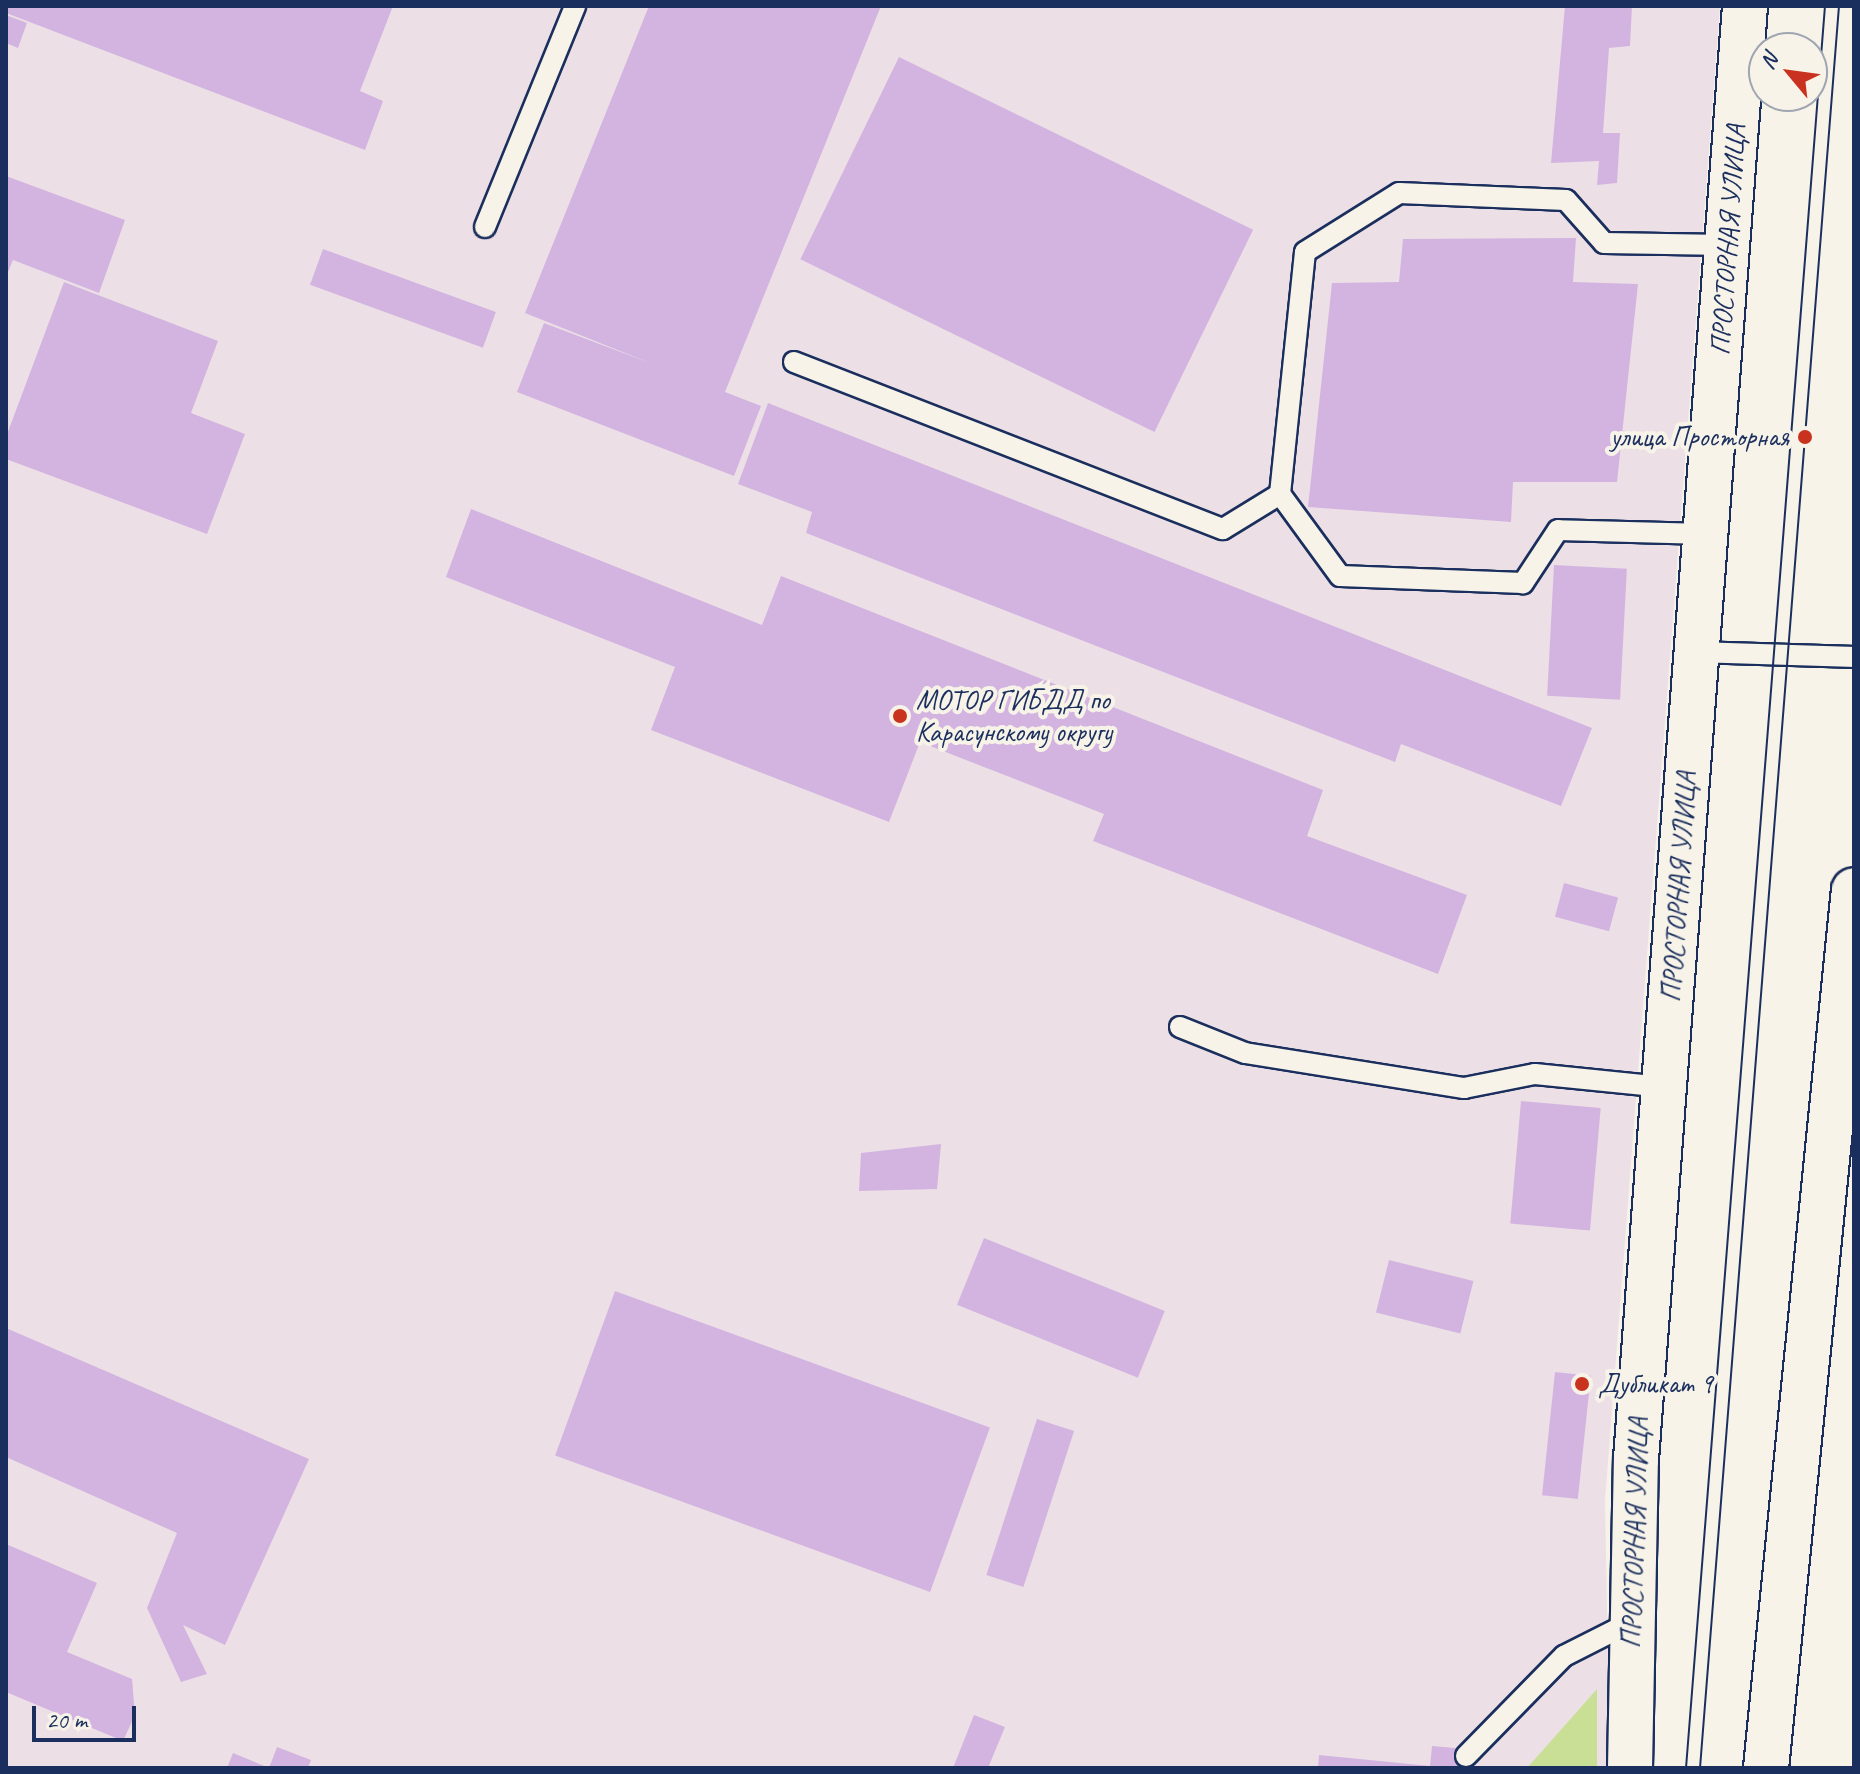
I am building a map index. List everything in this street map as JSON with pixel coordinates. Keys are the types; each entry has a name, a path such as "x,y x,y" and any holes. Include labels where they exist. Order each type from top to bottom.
{"street":[{"name":"ПРОСТОРНАЯ УЛИЦА","path":"1630,1768 1636,1459 1745,6"},
{"path":"1766,1768 1854,890"}],"lane":[{"path":"485,227 575,6"},
{"path":"1706,534 1558,530 1523,583 1340,576 1280,494 1305,252 1399,193 1566,200 1604,243 1727,245"},
{"path":"794,362 1223,529 1280,494"},
{"path":"1697,652 1854,657"},
{"path":"1180,1027 1245,1053 1464,1088 1535,1074 1664,1087"},
{"path":"1466,1756 1564,1656 1631,1622"}],"shaded area":[{"path":"6,6 1720,6 1605,1501 1610,1768 6,1768"}],"green space":[{"path":"1597,1689 1597,1768 1527,1768"}],"building":[{"path":"6,6 393,6 360,91 383,101 365,150 6,13"},
{"path":"649,6 881,6 725,392 761,406 734,476 517,392 544,323 650,363 525,313"},
{"path":"1565,6 1632,6 1630,46 1609,48 1603,133 1620,133 1617,183 1597,185 1599,161 1551,163"},
{"path":"6,15 27,23 18,48 6,43"},
{"path":"899,57 1253,230 1154,432 800,259"},
{"path":"6,176 125,220 99,293 13,260 6,277"},
{"path":"1576,238 1573,282 1638,284 1617,482 1513,482 1511,522 1308,507 1332,283 1399,282 1403,239"},
{"path":"323,249 496,312 483,348 310,285"},
{"path":"64,282 218,341 191,413 245,434 207,534 6,459 6,437"},
{"path":"768,403 1592,728 1561,806 1401,744 1395,762 806,533 812,512 738,484"},
{"path":"471,509 762,625 781,576 1323,790 1307,836 1467,895 1438,974 1093,841 1104,814 920,742 889,822 651,730 675,667 446,577"},
{"path":"1554,565 1627,569 1620,700 1547,696"},
{"path":"1564,883 1618,897 1609,931 1555,917"},
{"path":"1521,1101 1601,1108 1590,1231 1510,1224"},
{"path":"941,1144 937,1189 859,1191 861,1153"},
{"path":"984,1238 1165,1311 1138,1378 957,1305"},
{"path":"1389,1260 1473,1281 1460,1333 1376,1312"},
{"path":"615,1291 990,1427 930,1592 555,1455"},
{"path":"6,1328 309,1459 225,1645 183,1625 207,1674 181,1682 147,1608 177,1533 6,1457"},
{"path":"1555,1372 1591,1376 1578,1499 1542,1495"},
{"path":"1037,1419 1074,1431 1023,1587 986,1575"},
{"path":"6,1544 97,1583 67,1652 132,1679 135,1715 123,1741 6,1692"},
{"path":"974,1715 1005,1727 988,1768 953,1768"},
{"path":"1432,1746 1467,1749 1465,1768 1318,1768 1319,1755 1430,1766"},
{"path":"277,1747 311,1760 308,1768 269,1768"},
{"path":"233,1753 269,1768 227,1768"}],"tram line":[{"path":"1686,1768 1825,6"},
{"path":"1700,1768 1839,6"}],"place":[{"name":"улица Просторная","path":"1805,437"},
{"name":"МОТОР ГИБДД по Карасунскому округу","path":"900,716"},
{"name":"Дубликат 9","path":"1582,1384"}]}
